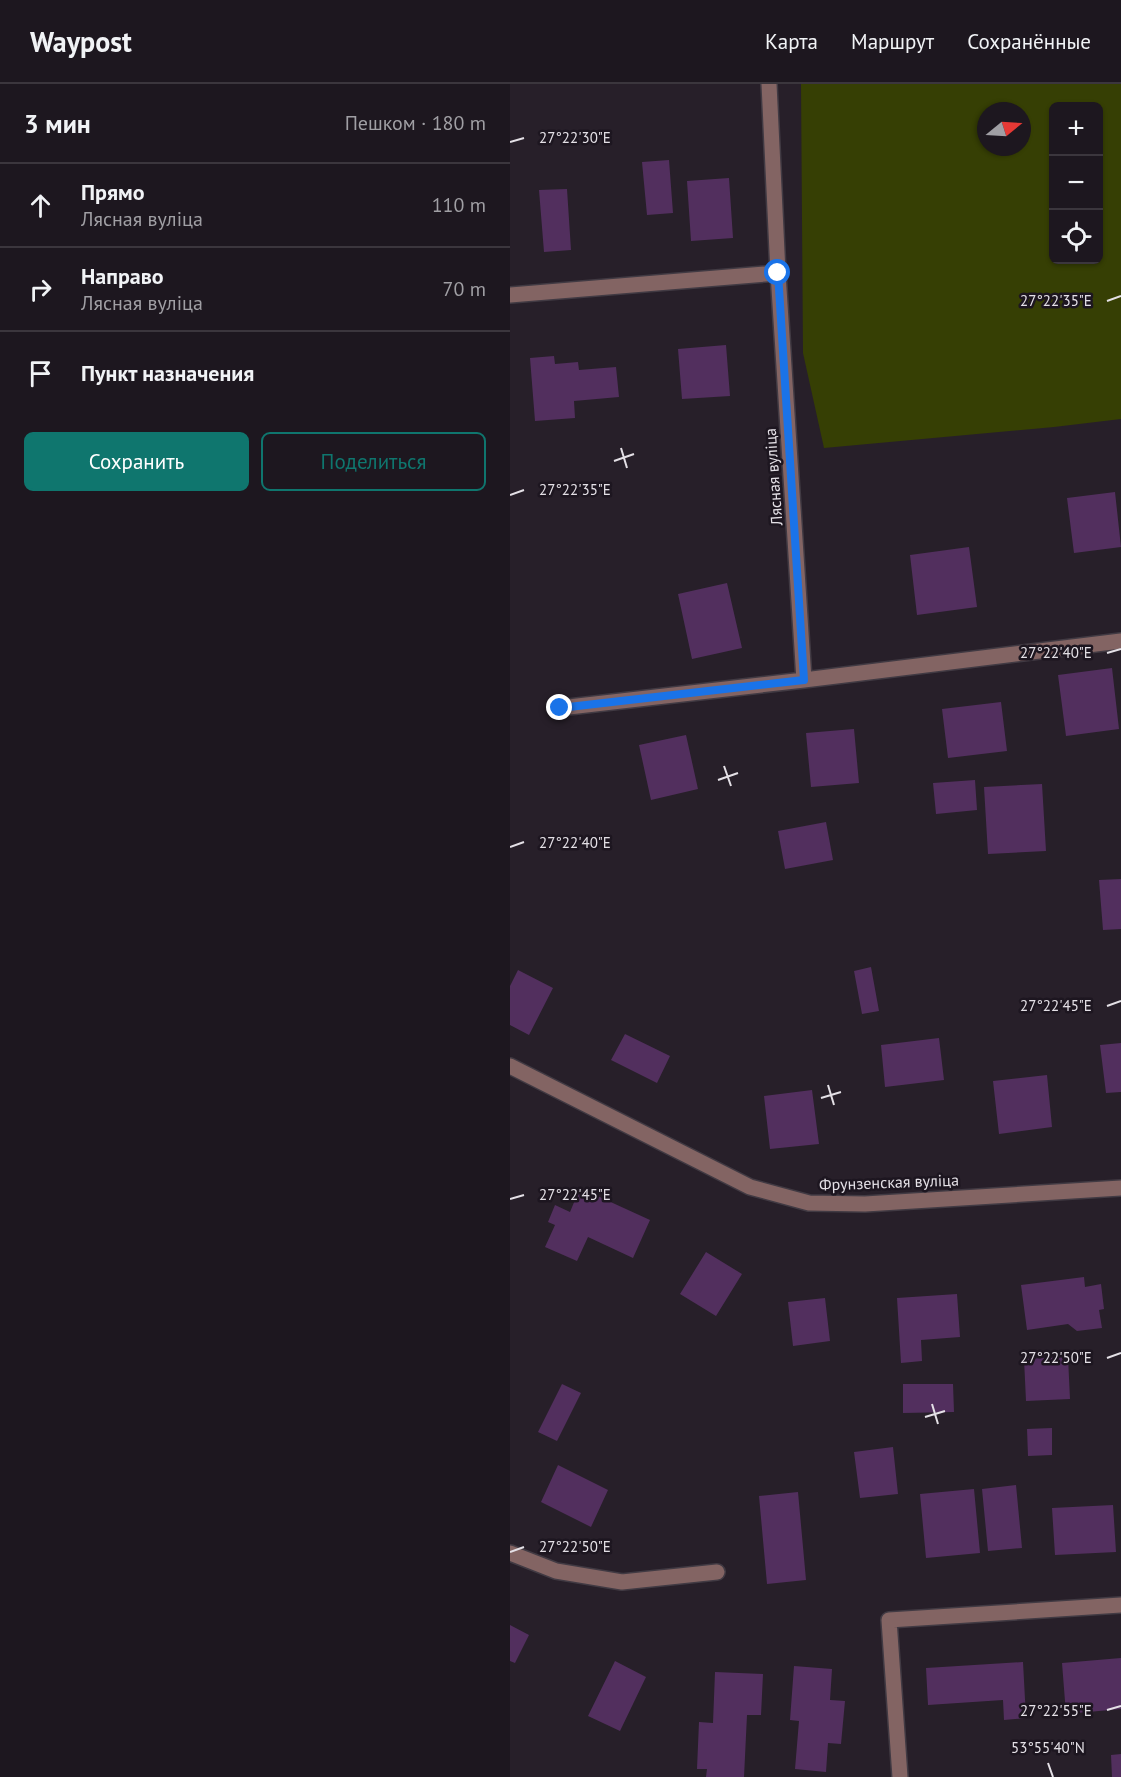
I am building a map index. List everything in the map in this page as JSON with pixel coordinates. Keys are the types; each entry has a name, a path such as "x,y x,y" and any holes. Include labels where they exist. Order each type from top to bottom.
{"street":[{"name":"Лясная вуліца","path":"769,84 778,273 804,680"},
{"path":"510,295 778,273"},
{"path":"560,708 1121,640"},
{"name":"Фрунзенская вуліца","path":"510,1066 750,1187 809,1203 865,1204 1121,1188"},
{"path":"510,1553 556,1570 622,1582 717,1572"},
{"path":"900,1777 889,1620 1121,1605"}],"green space":[{"path":"801,84 1121,84 1121,419 824,448 803,353"}],"building":[{"path":"669,160 673,213 647,215 642,162"},
{"path":"729,178 733,238 691,241 687,181"},
{"path":"567,189 571,250 544,252 539,190"},
{"path":"726,345 730,396 682,399 678,349"},
{"path":"554,356 555,364 578,362 579,370 616,367 619,397 574,401 575,418 535,421 530,358"},
{"path":"1115,492 1121,547 1074,553 1067,498"},
{"path":"969,547 977,607 917,615 910,555"},
{"path":"727,583 742,648 692,659 678,594"},
{"path":"1112,668 1119,729 1066,736 1058,675"},
{"path":"1001,702 1007,751 948,758 942,709"},
{"path":"854,729 859,783 811,787 806,733"},
{"path":"686,735 698,789 651,800 639,745"},
{"path":"975,780 977,810 936,814 933,783"},
{"path":"1042,784 1046,851 988,854 984,787"},
{"path":"826,822 833,860 785,869 778,831"},
{"path":"1121,879 1121,929 1103,930 1099,880"},
{"path":"871,967 879,1011 862,1014 854,971"},
{"path":"518,970 553,988 529,1035 510,1025 510,986"},
{"path":"625,1034 670,1056 657,1083 611,1060"},
{"path":"939,1038 944,1080 885,1087 881,1045"},
{"path":"1121,1043 1121,1092 1106,1093 1100,1045"},
{"path":"1047,1075 1052,1127 999,1134 993,1081"},
{"path":"812,1090 819,1144 770,1149 764,1096"},
{"path":"580,1188 650,1220 633,1258 588,1237 577,1261 545,1247 555,1225 548,1222 555,1205 570,1212"},
{"path":"706,1252 742,1274 716,1316 680,1294"},
{"path":"1084,1277 1085,1287 1101,1284 1104,1309 1099,1310 1102,1328 1077,1331 1068,1324 1027,1330 1021,1285"},
{"path":"957,1294 960,1337 921,1340 922,1361 901,1363 897,1298"},
{"path":"825,1298 830,1341 793,1346 788,1302"},
{"path":"1068,1357 1070,1399 1026,1401 1024,1359"},
{"path":"562,1384 581,1393 557,1441 538,1432"},
{"path":"903,1384 953,1384 954,1412 903,1413"},
{"path":"1052,1428 1052,1455 1028,1456 1027,1429"},
{"path":"893,1447 898,1494 860,1498 854,1452"},
{"path":"558,1465 608,1490 591,1527 541,1502"},
{"path":"1016,1485 1022,1548 988,1551 982,1489"},
{"path":"974,1489 980,1553 926,1558 920,1494"},
{"path":"798,1492 806,1580 767,1584 759,1496"},
{"path":"1113,1505 1116,1552 1055,1555 1052,1508"},
{"path":"510,1625 529,1635 515,1663 510,1661"},
{"path":"1121,1658 1121,1709 1066,1714 1062,1663"},
{"path":"615,1661 646,1677 620,1731 588,1716"},
{"path":"1023,1662 1026,1718 1004,1720 1003,1700 928,1705 926,1668"},
{"path":"794,1666 832,1669 830,1700 845,1701 841,1744 828,1743 826,1772 795,1769 799,1721 790,1720"},
{"path":"715,1672 763,1674 761,1715 747,1715 744,1777 706,1777 707,1769 697,1769 699,1722 713,1723"},
{"path":"1121,1754 1121,1777 1112,1777 1111,1755"}],"route":[{"path":"560,708 804,680 778,273"}]}
